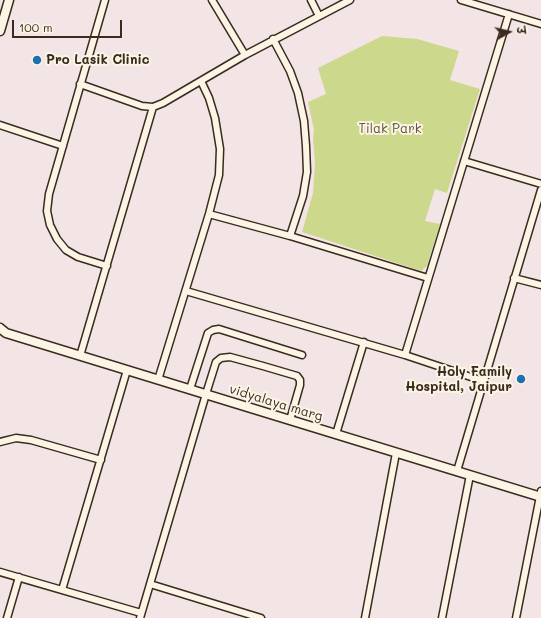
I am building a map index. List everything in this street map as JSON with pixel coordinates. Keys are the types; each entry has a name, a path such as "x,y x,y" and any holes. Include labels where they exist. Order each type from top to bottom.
{"street":[{"path":"0,31 9,0"},
{"path":"105,0 62,146 49,194 47,211 50,225 56,239 66,250 78,257 107,266"},
{"path":"212,0 245,55"},
{"path":"311,0 319,16"},
{"path":"80,84 142,106 153,107 163,103 274,39 350,0"},
{"path":"461,0 541,24"},
{"path":"405,355 509,14"},
{"path":"274,39 290,71 298,93 304,121 307,172 303,196 290,236"},
{"path":"158,380 210,214 219,175 220,149 216,118 201,81"},
{"path":"80,356 153,107"},
{"path":"0,125 62,146"},
{"path":"464,161 541,184"},
{"path":"457,471 541,191"},
{"path":"210,214 290,236 428,278"},
{"path":"514,278 541,285"},
{"path":"186,291 364,342 483,381"},
{"path":"190,389 208,333 213,330 219,329 302,356"},
{"name":"vidyalaya marg","path":"2,332 396,453 540,495"},
{"path":"336,434 364,342"},
{"path":"0,572 62,590 140,616 216,362 221,358 230,357 297,376 300,380 300,385 290,420"},
{"path":"62,590 127,370"},
{"path":"0,442 16,438 31,440 101,460"},
{"path":"365,618 396,453"},
{"path":"442,618 470,475"},
{"path":"516,618 540,495"},
{"path":"7,618 19,577"},
{"path":"150,584 261,618"}],"green space":[{"name":"Tilak Park","path":"382,36 417,39 459,51 450,80 480,89 447,193 435,189 425,221 440,224 427,266 421,271 302,232 313,193 315,162 313,139 314,130 308,102 326,94 318,68"}],"place":[{"name":"Pro Lasik Clinic","path":"37,60"},
{"name":"Holy Family Hospital, Jaipur","path":"521,379"}]}
